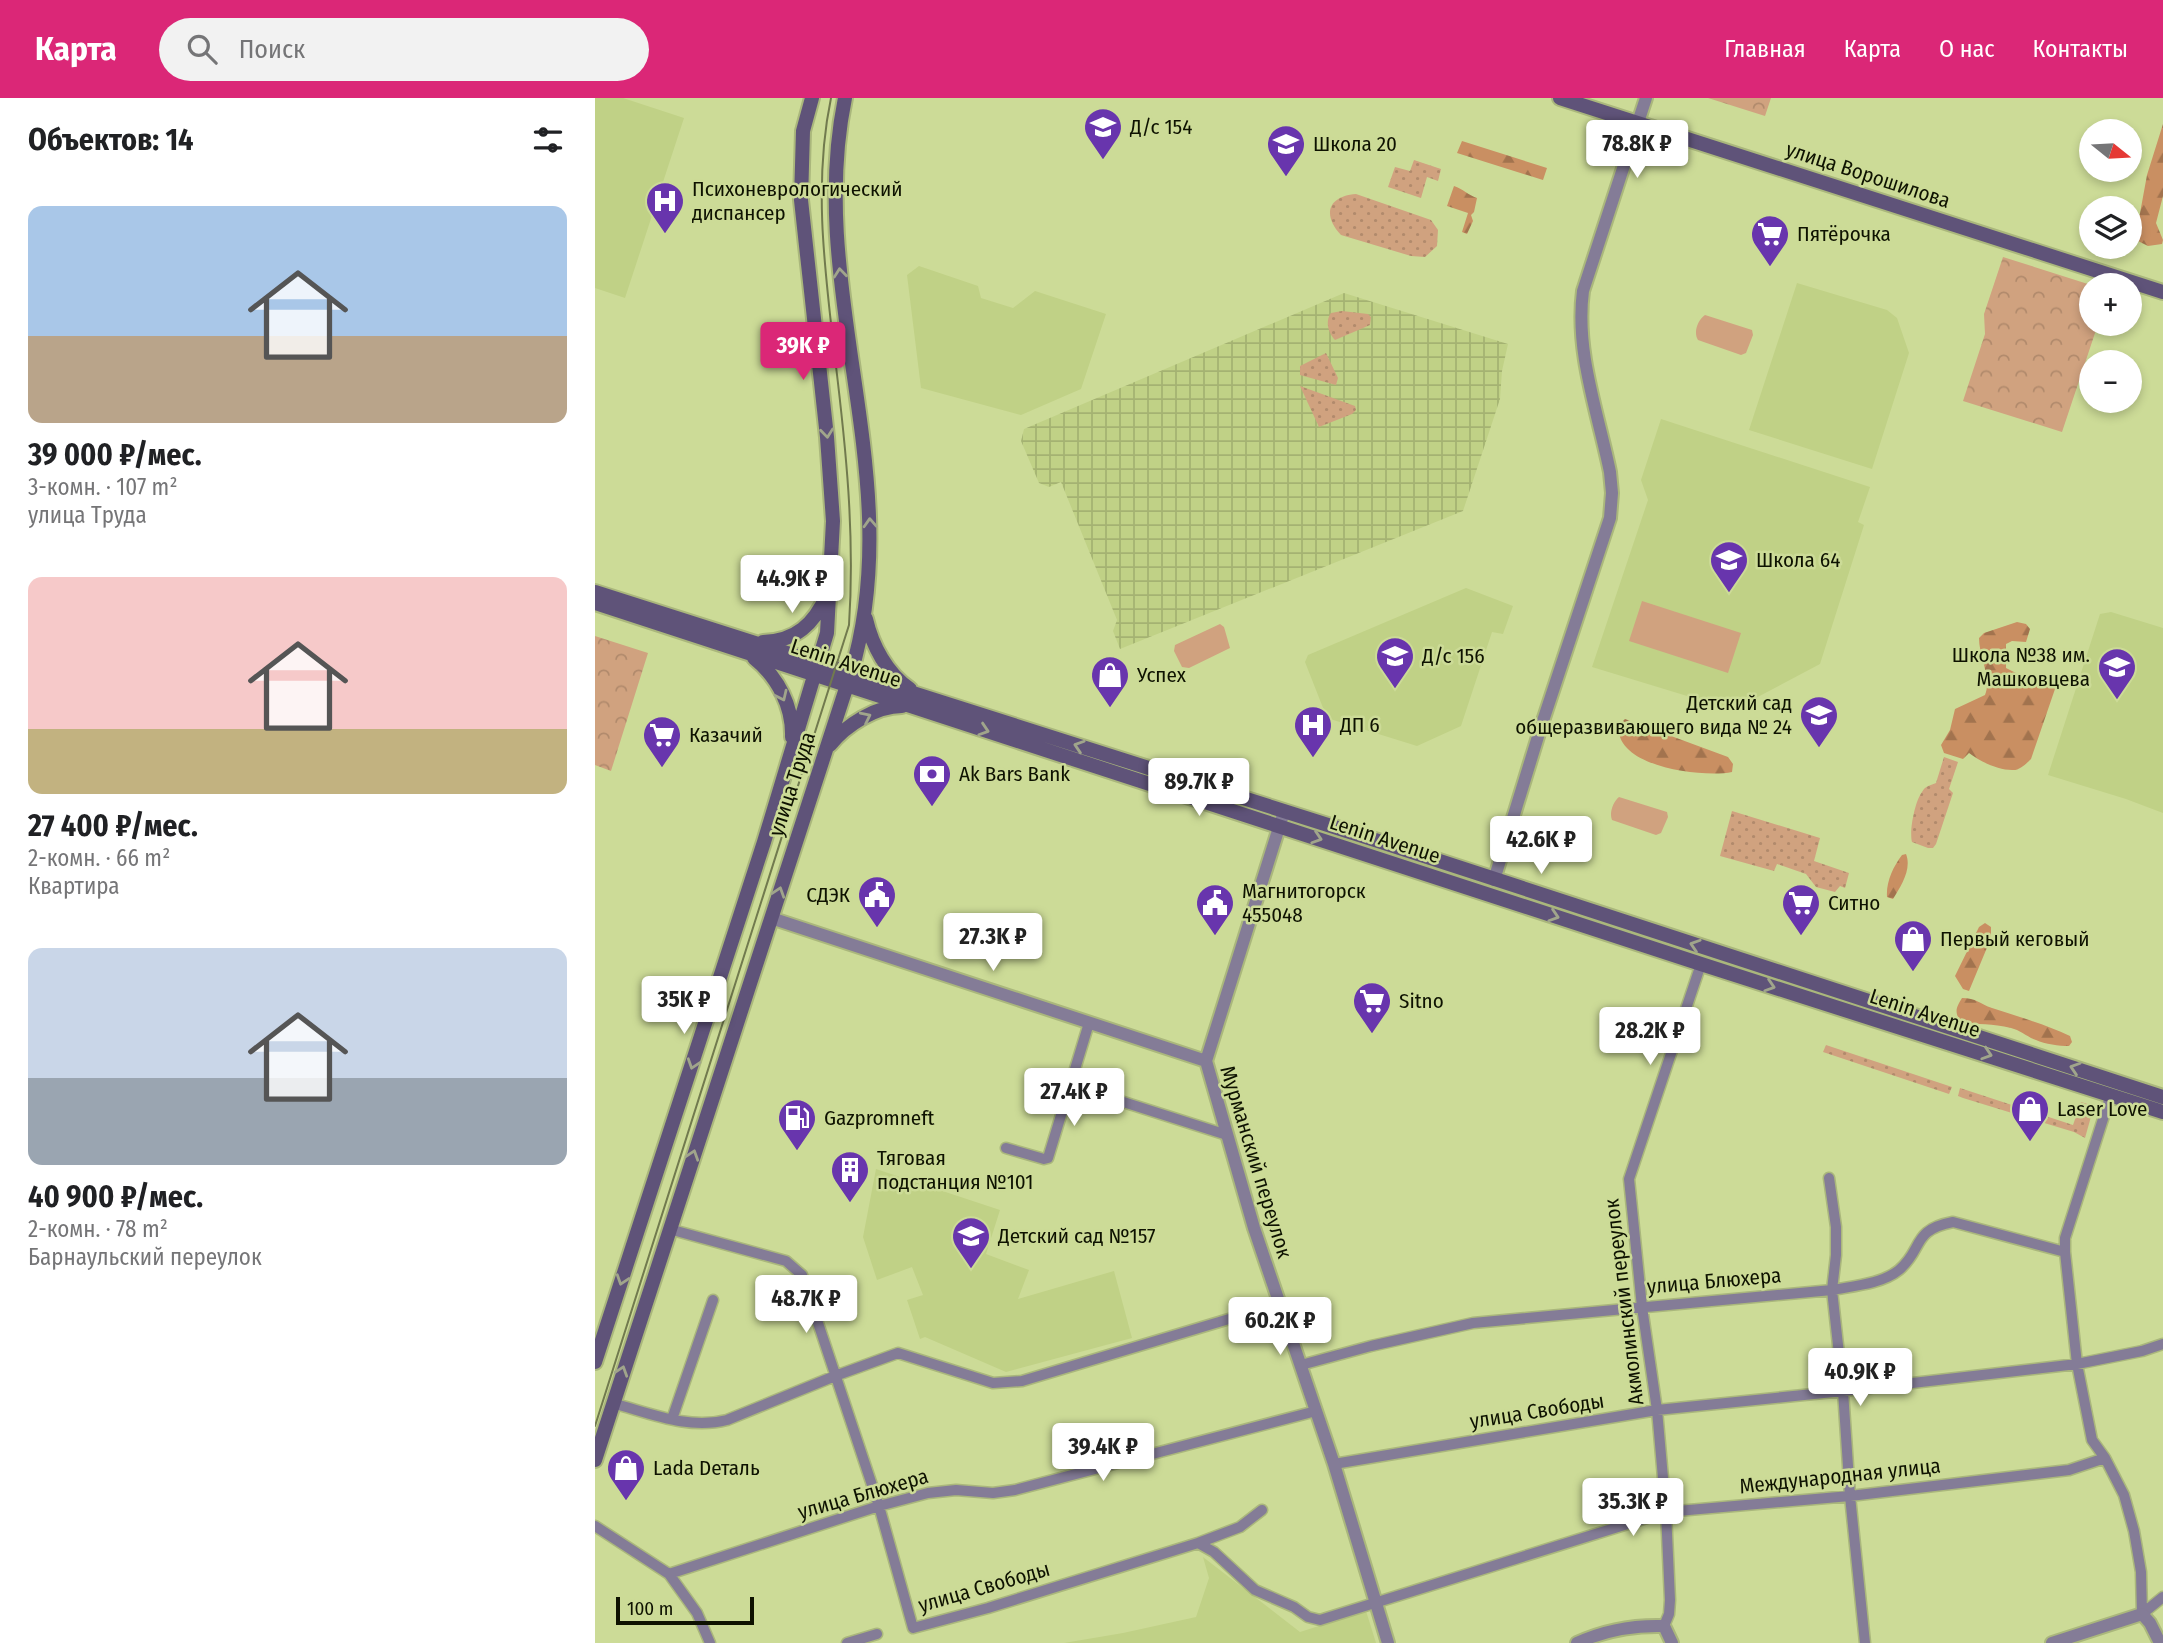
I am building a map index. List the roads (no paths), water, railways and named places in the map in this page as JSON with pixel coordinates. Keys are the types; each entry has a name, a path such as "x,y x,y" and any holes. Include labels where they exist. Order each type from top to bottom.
{"main road":[{"name":"улица Труда","path":"595,1362 706,1023 827,633 833,522 827,437 801,200 803,131 811,98"},
{"name":"улица Труда","path":"595,1460 848,680 865,615 871,530 862,423 835,223 835,173 845,98"},
{"name":"улица Ворошилова","path":"1560,98 2163,292"},
{"path":"792,750 793,721 785,701 750,647 775,641 806,627 817,615 830,588"},
{"name":"Lenin Avenue","path":"595,592 848,680 1284,811 1578,905 2113,1087 2163,1112"},
{"name":"Lenin Avenue","path":"595,603 750,647"},
{"path":"865,615 882,659 899,682 919,702"},
{"path":"824,751 838,735 858,720 885,708 919,702"},
{"name":"Lenin Avenue","path":"919,702 1279,825 1701,964 2113,1087 2163,1097"},
{"path":"1489,895 1494,880"}],"street":[{"path":"1494,880 1610,517 1611,472 1581,345 1580,314 1583,291 1646,98"},
{"name":"Мурманский переулок","path":"1284,811 1206,1061 1279,1304 1334,1464 1388,1643"},
{"path":"771,918 1206,1061"},
{"name":"Акмолинский переулок","path":"1664,1626 1669,1614 1670,1600 1666,1512 1657,1410 1642,1307 1629,1179 1701,964"},
{"path":"1006,1148 1047,1159 1089,1023"},
{"path":"1070,1085 1227,1135"},
{"path":"2113,1087 2065,1238 2065,1252 2077,1364 2092,1440 2105,1458 2124,1495 2141,1572 2142,1614 2160,1643"},
{"path":"1829,1178 1836,1227 1832,1290 1865,1643"},
{"name":"улица Блюхера","path":"1301,1365 1371,1346 1473,1324 1832,1290 1882,1279 1897,1272 1907,1263 1925,1233 1937,1225 1953,1222 2065,1252"},
{"path":"669,1229 786,1261 796,1267 806,1283 880,1506"},
{"path":"672,1419 713,1300"},
{"path":"612,1403 688,1424 708,1425 898,1353 993,1383 1022,1381 1279,1304"},
{"name":"улица Свободы","path":"1334,1464 1657,1410 2077,1364 2163,1344"},
{"name":"улица Блюхера","path":"669,1574 928,1493 956,1490 993,1493 1015,1490 1315,1412"},
{"name":"Международная улица","path":"1198,1543 1215,1552 1255,1590 1294,1607 1308,1617 1320,1620 1666,1512 1850,1496 2069,1470 2105,1458"},
{"name":"улица Свободы","path":"880,1506 913,1628 988,1608 1198,1543 1240,1527 1262,1510"},
{"path":"595,1526 669,1574 697,1613 709,1643"},
{"path":"2052,1643 2142,1614 2163,1597"},
{"path":"1577,1643 1596,1634 1634,1625 1664,1626 1672,1643"},
{"path":"847,1643 877,1634"}],"tram line":[{"path":"595,1426 849,625 851,558 848,492 823,228 823,163 831,98"}],"place":[{"name":"Д/с 154","path":"1103,161"},
{"name":"Школа 20","path":"1286,178"},
{"name":"Психоневрологический диспансер","path":"665,235"},
{"name":"Пятёрочка","path":"1770,268"},
{"name":"Школа 64","path":"1729,594"},
{"name":"Д/с 156","path":"1395,690"},
{"name":"Школа №38 им. Машковцева","path":"2117,701"},
{"name":"Успех","path":"1110,709"},
{"name":"Детский сад общеразвивающего вида № 24","path":"1819,749"},
{"name":"ДП 6","path":"1313,759"},
{"name":"Казачий","path":"662,769"},
{"name":"Ak Bars Bank","path":"932,808"},
{"name":"СДЭК","path":"877,929"},
{"name":"Магнитогорск 455048","path":"1215,937"},
{"name":"Ситно","path":"1801,937"},
{"name":"Первый кеговый","path":"1913,973"},
{"name":"Sitno","path":"1372,1035"},
{"name":"Laser Love","path":"2030,1143"},
{"name":"Gazpromneft","path":"797,1152"},
{"name":"Тяговая подстанция №101","path":"850,1204"},
{"name":"Детский сад №157","path":"971,1270"},
{"name":"Lada Dеталь","path":"626,1502"}]}
